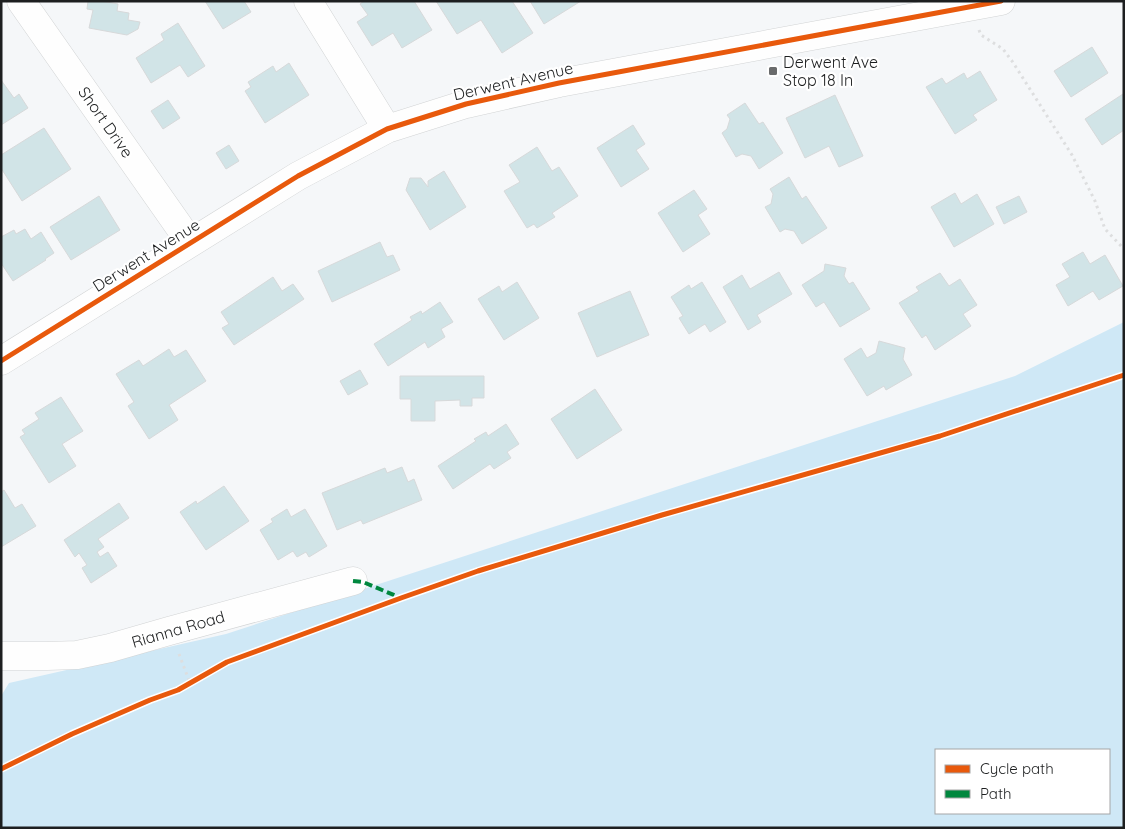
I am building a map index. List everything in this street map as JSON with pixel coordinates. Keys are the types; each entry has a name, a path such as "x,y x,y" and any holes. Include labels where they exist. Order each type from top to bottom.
{"street":[{"name":"Short Drive","path":"21,1 190,242"},
{"path":"308,1 387,129"},
{"name":"Derwent Avenue","path":"1,361 298,176 387,129 466,104 549,85 1000,1"},
{"name":"Rianna Road","path":"1,656 77,654 110,648 169,630 353,581"}],"path":[{"path":"969,7 981,35 1003,49 1012,61 1072,155 1095,201 1105,229 1124,249"}],"shaded area":[{"path":"1124,322 1124,828 1,828 1,696 9,683 226,634 1015,376"}],"building":[{"path":"88,1 118,4 117,11 129,13 128,20 140,22 138,29 127,35 89,28 93,10 87,9"},
{"path":"205,1 244,1 251,12 223,29"},
{"path":"364,1 414,1 432,30 402,48 393,33 372,46 357,22 368,15 360,4"},
{"path":"436,1 512,1 533,33 502,53 481,20 457,34"},
{"path":"530,1 581,1 544,24"},
{"path":"178,23 205,66 188,77 180,65 151,83 136,58 164,40 161,34"},
{"path":"1092,47 1108,73 1071,97 1054,71"},
{"path":"289,63 309,95 265,123 245,91 251,87 248,82 273,66 276,72"},
{"path":"980,71 997,100 973,115 977,120 955,134 926,87 942,78 946,84 964,73 967,79"},
{"path":"1,80 14,98 19,94 28,108 1,125"},
{"path":"1123,94 1124,130 1102,145 1085,119"},
{"path":"835,95 863,156 839,167 829,146 805,158 786,118"},
{"path":"168,100 180,118 163,129 151,111"},
{"path":"745,103 759,124 763,122 783,153 759,169 751,156 742,154 736,157 722,133 727,129 730,119 727,115"},
{"path":"633,125 645,144 636,150 649,169 621,187 597,148"},
{"path":"44,128 71,169 22,201 1,168 1,155"},
{"path":"229,145 239,161 226,169 216,153"},
{"path":"537,147 552,171 559,167 578,196 552,213 555,217 537,228 534,224 527,228 504,191 520,182 509,165"},
{"path":"444,171 466,207 430,230 406,190 410,178 421,178 428,187 428,181"},
{"path":"789,177 802,199 806,196 827,228 802,244 794,231 785,229 780,232 765,207 771,204 773,194 770,189"},
{"path":"694,190 707,209 698,215 710,234 683,252 658,213"},
{"path":"955,193 961,204 977,194 994,224 954,247 931,207"},
{"path":"99,196 120,230 71,260 50,227"},
{"path":"1019,196 1027,212 1004,224 996,207"},
{"path":"25,229 31,239 41,232 54,253 13,281 1,263 1,237 14,230 16,234"},
{"path":"380,242 387,257 393,255 400,270 332,302 318,271"},
{"path":"1083,252 1090,264 1105,255 1123,286 1099,300 1093,291 1068,306 1056,285 1070,277 1062,264"},
{"path":"825,264 846,268 844,276 849,284 853,282 870,309 840,327 824,302 816,307 802,285 824,271"},
{"path":"779,272 792,294 757,315 761,322 748,330 723,287 742,275 750,289"},
{"path":"940,273 949,286 960,279 977,305 963,314 971,326 935,350 926,335 922,338 899,303 919,291 916,287"},
{"path":"273,277 282,291 293,284 304,299 234,345 222,328 229,324 221,312"},
{"path":"517,282 539,318 504,340 478,299 499,286 502,292"},
{"path":"702,282 726,322 710,332 705,324 689,334 679,318 683,316 671,297 689,285 691,289"},
{"path":"630,291 649,335 597,357 578,313"},
{"path":"440,302 453,322 441,329 445,337 428,348 425,342 388,366 374,344 412,320 410,317 421,311 422,314"},
{"path":"879,341 905,348 903,359 912,375 886,390 884,386 867,396 844,359 861,348 867,358 876,353"},
{"path":"169,349 174,357 186,350 206,381 169,405 178,420 149,439 128,406 134,402 116,374 139,360 143,366"},
{"path":"360,370 368,384 348,395 340,381"},
{"path":"400,376 484,376 484,398 472,398 472,406 460,406 460,400 435,401 435,421 411,421 411,399 400,399"},
{"path":"595,389 622,430 577,459 551,419"},
{"path":"61,397 83,431 62,444 76,466 49,483 20,437 25,434 22,430 39,419 35,413"},
{"path":"506,424 519,444 507,452 511,458 494,469 490,464 453,489 438,466 476,441 474,439 486,432 488,436"},
{"path":"402,467 408,482 414,479 422,500 363,524 361,520 337,530 322,493 385,468 387,473"},
{"path":"224,486 249,521 206,550 180,512 196,501 197,504"},
{"path":"4,490 15,508 22,504 36,526 1,547 1,492"},
{"path":"119,503 129,518 98,539 104,547 97,552 100,557 108,552 117,566 91,583 82,568 87,565 79,553 75,557 64,540"},
{"path":"287,509 291,517 305,509 327,546 309,557 306,552 297,557 293,551 278,560 260,530 273,522 271,519"}],"marked path":[{"path":"353,581 363,582 401,598"}],"cycle path":[{"path":"1,361 298,176 387,129 466,104 559,83 1001,1"},
{"path":"1,769 72,734 178,690 227,662 401,598 478,571 662,515 940,436 1124,375"}],"place":[{"name":"Derwent Ave Stop 18 In","path":"773,71"}]}
